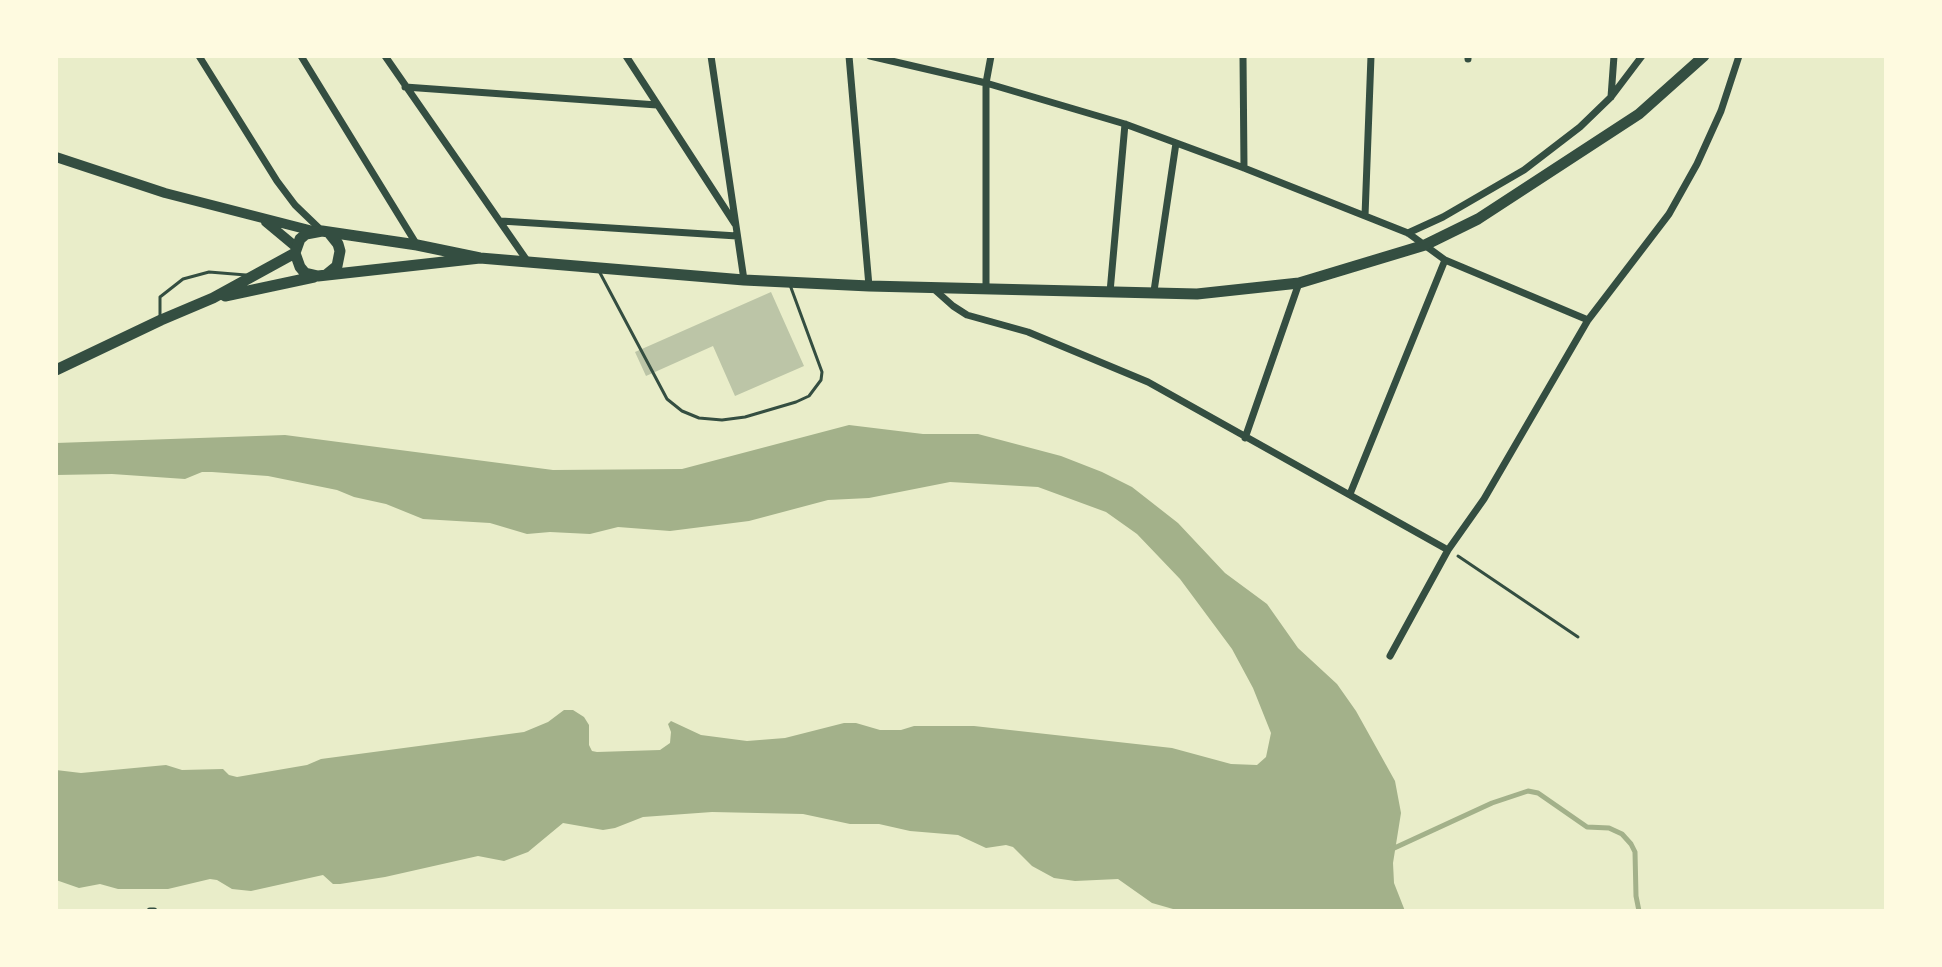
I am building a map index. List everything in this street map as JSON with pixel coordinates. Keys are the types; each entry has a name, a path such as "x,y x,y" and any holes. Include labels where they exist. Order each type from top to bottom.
{"main road":[{"path":"56,157 165,193 261,219 480,258 744,280 935,290 1197,294 1299,283 1425,245 1478,219 1626,122 1704,56"},
{"path":"261,219 295,250 305,273 321,276 337,266 340,251 338,244 322,232"},
{"path":"56,370 213,298 295,250 300,239 322,232"},
{"path":"213,298 321,276 480,258"}],"street":[{"path":"199,56 277,181 322,232"},
{"path":"301,56 417,245"},
{"path":"385,56 528,262"},
{"path":"626,56 736,225"},
{"path":"711,56 744,280"},
{"path":"849,56 869,286"},
{"path":"870,56 986,83 1125,124 1408,233 1445,260 1588,320"},
{"path":"986,289 986,83 991,56"},
{"path":"1243,56 1244,168"},
{"path":"1365,216 1371,56"},
{"path":"1611,97 1614,56"},
{"path":"1408,233 1443,217 1524,170 1580,127 1611,97 1642,56"},
{"path":"1390,656 1448,550 1484,499 1588,320 1669,214 1697,164 1721,111 1739,56"},
{"path":"405,87 657,105"},
{"path":"1110,292 1125,124"},
{"path":"1154,291 1176,143"},
{"path":"501,221 737,236"},
{"path":"1350,494 1445,260"},
{"path":"1245,438 1299,283"},
{"path":"935,290 967,315 1028,332 1148,382 1448,550"}],"lane":[{"path":"597,267 667,399 682,411 699,418 722,420 745,417 809,396 821,380 822,372 789,281"},
{"path":"161,320 158,310 160,297 183,279 209,272 253,277"}],"path":[{"path":"1448,550 1578,637"}],"shaded area":[{"path":"849,425 923,434 978,434 1061,456 1132,487 1178,523 1225,573 1267,604 1298,648 1337,684 1356,711 1395,781 1401,813 1393,863 1394,883 1405,911 1180,911 1152,903 1118,879 1075,881 1054,878 1032,866 1013,847 1006,845 986,848 958,835 910,831 879,824 850,824 803,814 712,812 643,817 603,830 563,823 528,852 504,861 478,856 340,884 333,884 323,875 251,891 232,889 210,879 168,889 118,889 100,884 79,888 56,880 56,770 81,773 166,765 182,770 223,769 237,777 307,765 321,759 524,732 548,722 564,710 573,710 584,717 589,725 589,745 592,751 597,752 660,750 670,743 668,724 671,721 701,735 747,741 785,738 844,723 880,730 901,730 914,726 974,726 1172,748 1231,764 1257,765 1266,757 1271,733 1253,688 1232,649 1180,579 1137,534 1106,512 1038,487 950,482 869,498 828,500 749,521 670,531 618,527 590,534 527,534 490,523 423,519 337,490 268,476 212,472 202,472 185,479 112,474 56,475 56,443 285,435 553,470 682,469"}],"building":[{"path":"771,292 804,366 735,396 713,346 646,376 635,352"}],"waterway":[{"path":"1390,850 1492,803 1528,791 1538,793 1587,827 1609,828 1622,834 1631,844 1635,852 1639,911"}]}
